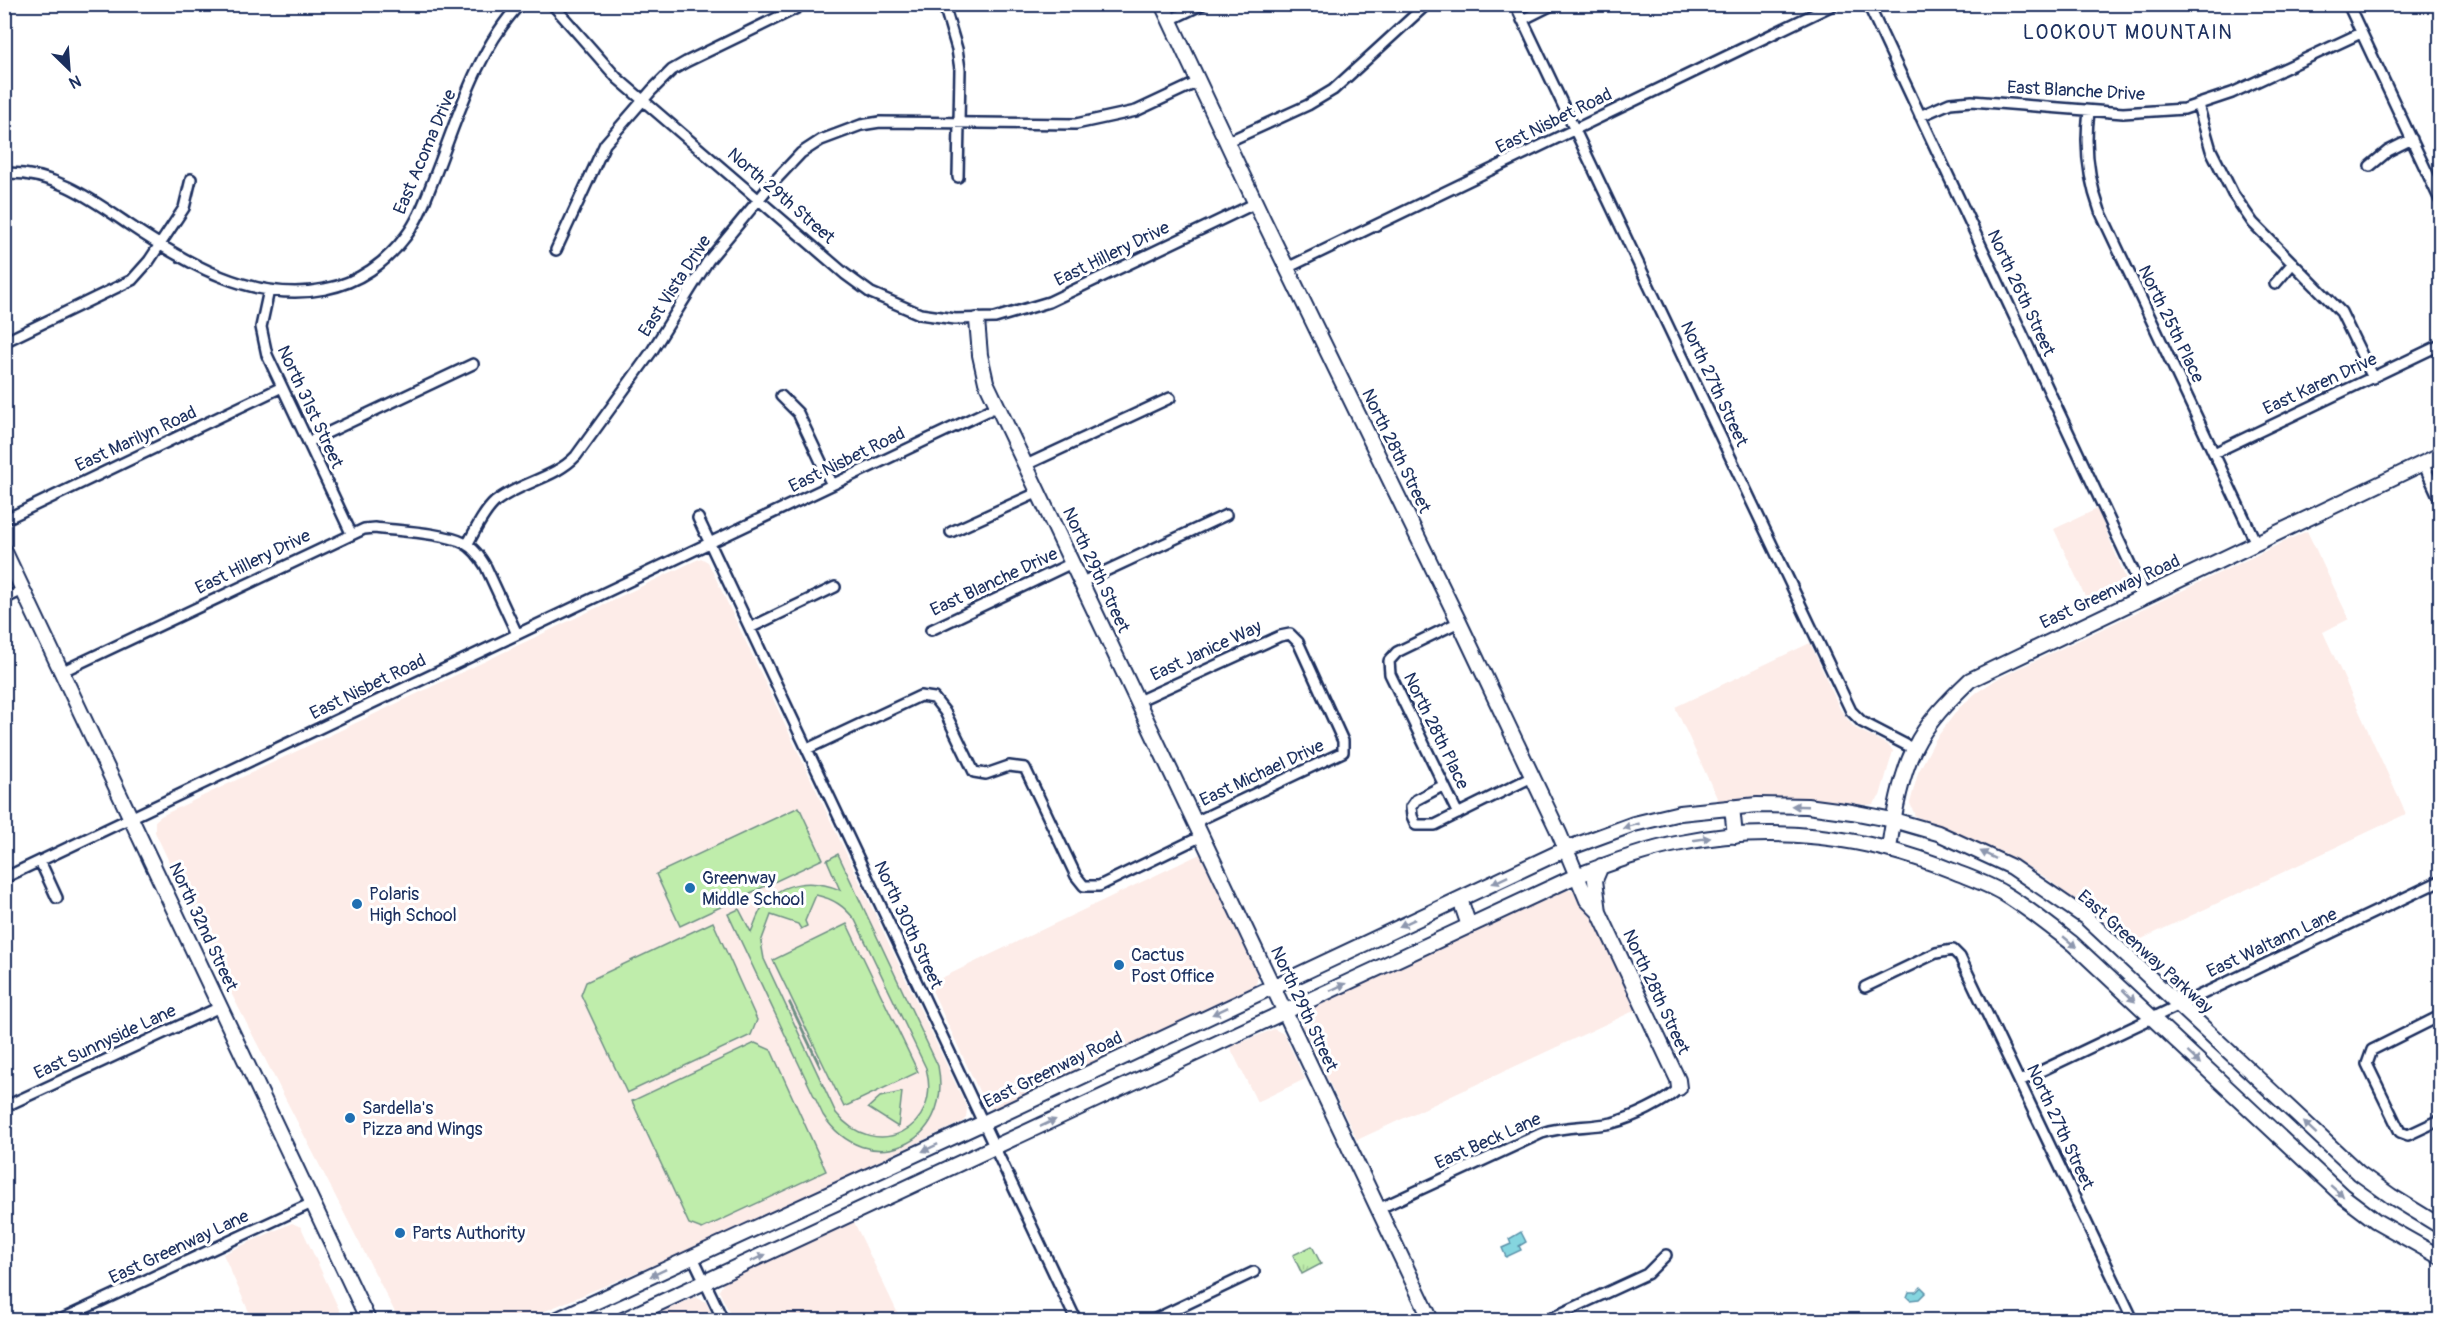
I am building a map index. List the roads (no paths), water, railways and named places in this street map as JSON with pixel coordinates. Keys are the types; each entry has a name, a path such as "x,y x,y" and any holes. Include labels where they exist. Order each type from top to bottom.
{"main road":[{"name":"North 28th Street","path":"1162,4 1459,622 1566,849 1576,876 1590,904 1599,912"},
{"name":"North 29th Street","path":"977,320 982,368 998,406 1431,1320"},
{"name":"East Greenway Road","path":"1889,849 1893,820 1914,749 1930,722 1952,696 1970,680 2440,455"},
{"name":"North 32nd Street","path":"4,550 368,1320"},
{"name":"East Greenway Parkway","path":"1566,849 1634,824 1680,813 1732,807 1807,806 1893,820 1938,833 1978,850 2012,867 2085,917 2359,1173 2440,1226"},
{"path":"1732,807 1735,836"},
{"path":"623,1320 1576,876 1634,854 1681,843 1735,836 1806,834 1889,849 1929,861 2001,892 2032,912 2073,944 2343,1196 2376,1221 2440,1257"},
{"name":"East Greenway Road","path":"562,1319 1566,849"},
{"name":"North 28th Street","path":"1601,866 1594,880 1599,912 1678,1080 1679,1088"},
{"path":"2032,912 2049,893"},
{"path":"1460,899 1469,926"}],"street":[{"name":"East Acoma Drive","path":"4,173 39,176 70,186 160,246 202,269 269,290 298,293 333,288 349,283 389,256 407,235 421,211 473,81 488,50 520,4"},
{"name":"North 29th Street","path":"552,4 617,78 845,274 871,293 920,314 977,320"},
{"path":"1170,20 1203,4"},
{"path":"1227,142 1308,105 1333,90 1427,4"},
{"name":"North 27th Street","path":"1515,4 1851,711 1862,722 1914,749"},
{"path":"1522,20 1554,4"},
{"name":"East Nisbet Road","path":"1287,268 1835,4"},
{"name":"North 26th Street","path":"1868,4 2145,596"},
{"path":"2348,4 2440,200"},
{"path":"944,5 957,49 960,69 958,177"},
{"path":"556,250 605,144 672,70 797,8"},
{"name":"East Blanche Drive","path":"1920,116 1950,103 1972,101 2089,112 2154,112 2198,105 2232,93 2361,33"},
{"name":"East Vista Drive","path":"467,545 485,515 497,501 561,469 576,456 652,351 708,261 758,200 801,153 837,132 880,122 1047,125 1095,122 1136,111 1198,82"},
{"path":"2198,105 2211,150 2233,194 2253,223 2342,312 2373,378"},
{"name":"North 25th Place","path":"2089,112 2087,162 2093,193 2256,543"},
{"path":"2370,166 2388,151 2412,139"},
{"path":"4,342 132,280 160,246 184,208 191,179"},
{"name":"East Hillery Drive","path":"977,320 1018,313 1049,302 1256,203"},
{"path":"2275,284 2294,263"},
{"name":"North 31st Street","path":"269,290 261,327 262,341 351,533"},
{"name":"East Karen Drive","path":"2214,453 2440,345"},
{"path":"308,442 473,364"},
{"name":"East Marilyn Road","path":"4,520 282,387"},
{"path":"781,396 798,413 832,485"},
{"path":"1026,465 1170,398"},
{"name":"East Nisbet Road","path":"4,878 998,406"},
{"path":"2423,463 2440,500"},
{"path":"951,532 1039,492"},
{"path":"1082,582 1226,515"},
{"path":"698,518 710,544"},
{"name":"East Hillery Drive","path":"63,671 351,533 375,528 447,538 467,545"},
{"name":"North 30th Street","path":"710,544 1076,1320"},
{"path":"467,545 480,556 517,634"},
{"name":"East Blanche Drive","path":"931,630 1072,563"},
{"path":"750,628 835,587"},
{"path":"4,599 23,590"},
{"name":"North 28th Place","path":"1458,814 1390,674 1389,662 1397,652 1459,622"},
{"name":"East Janice Way","path":"1138,701 1280,636 1290,634 1298,642 1343,741 1343,752"},
{"name":"East Michael Drive","path":"807,749 920,696 934,698 945,712 974,772 986,774 1009,766 1025,768 1076,876 1084,886 1099,886 1202,836"},
{"name":"East Michael Drive","path":"1195,822 1343,752"},
{"path":"1444,785 1416,800 1411,807 1416,825 1435,825 1532,777"},
{"path":"40,861 57,898"},
{"name":"East Waltann Lane","path":"2020,1081 2440,881"},
{"name":"North 27th Street","path":"1865,987 1936,953 1953,950 1960,957 2133,1320"},
{"name":"East Sunnyside Lane","path":"4,1107 220,1007"},
{"path":"2440,1016 2372,1050 2367,1064 2400,1132 2408,1135 2440,1120"},
{"name":"East Beck Lane","path":"1378,1209 1542,1132 1614,1122 1670,1097 1679,1088"},
{"name":"East Greenway Lane","path":"60,1320 312,1203"},
{"path":"1547,1320 1647,1274 1666,1255"},
{"path":"693,1257 723,1320"},
{"path":"1153,1320 1254,1272"}],"water":[{"path":"1521,1232 1526,1242 1519,1246 1521,1250 1506,1257 1502,1248 1511,1244 1509,1239"},
{"path":"1921,1287 1926,1292 1919,1299 1910,1300 1907,1297 1909,1292 1916,1292"}],"place":[{"name":"Greenway Middle School","path":"690,888"},
{"name":"Polaris High School","path":"357,904"},
{"name":"Cactus Post Office","path":"1119,965"},
{"name":"Sardella's Pizza and Wings","path":"350,1118"},
{"name":"Parts Authority","path":"400,1233"}],"district":[{"name":"LOOKOUT MOUNTAIN","path":"2128,32"}]}
